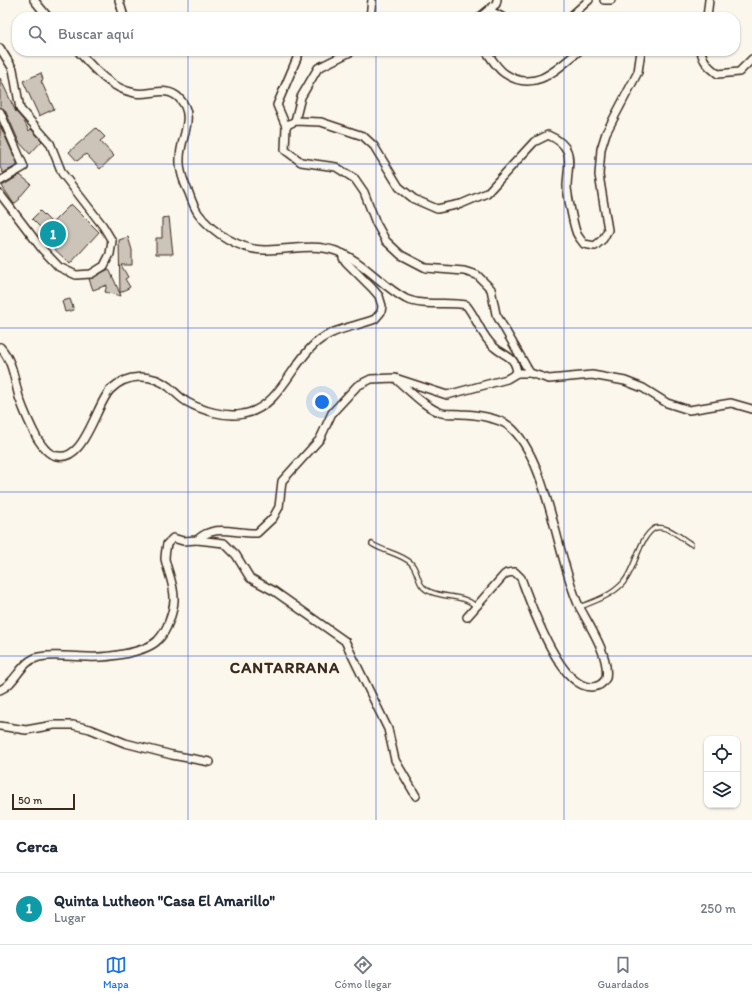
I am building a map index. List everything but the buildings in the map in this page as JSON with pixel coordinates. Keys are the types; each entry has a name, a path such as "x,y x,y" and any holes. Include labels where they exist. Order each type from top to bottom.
{"street":[{"path":"34,0 44,12"},
{"path":"119,0 123,12"},
{"path":"371,12 372,0"},
{"path":"486,12 496,4 497,0"},
{"path":"576,12 589,0"},
{"path":"604,0 611,0"},
{"path":"707,12 708,0"},
{"path":"488,10 492,12"},
{"path":"0,48 13,69 20,109 50,142 62,173 104,226 112,241 110,254 104,266 91,274 76,275 60,267 42,249 0,194"},
{"path":"82,56 94,69 116,87 136,93 155,91 169,92 179,98 187,112 188,125 180,158 183,181 198,213 223,237 254,249 266,250 315,247 330,249 344,254 393,291 408,300 466,306 475,316 480,329 494,346 509,356 516,364 517,373"},
{"path":"298,56 277,105 286,126 285,150 301,162 336,167 355,179 364,192 376,223 386,241 402,255 426,268 464,271 477,275 491,289 496,314 530,373"},
{"path":"295,121 301,97 318,68 342,56"},
{"path":"490,56 503,73 526,82 545,78 573,56"},
{"path":"286,126 295,121 321,122 363,136 374,146 399,186 414,199 437,209 461,204 487,193 534,142 548,134 560,140 567,149 570,163 567,187 576,233 584,244 595,246 603,239 608,230 598,175 601,149 606,133 638,72 640,56"},
{"path":"702,56 709,67 718,74 739,72 752,59"},
{"path":"0,112 24,167 0,181"},
{"path":"0,346 10,361 24,413 43,448 51,454 59,456 67,455 80,444 104,398 110,390 131,378 142,376 155,379 169,387 188,403 229,415 242,415 254,411 276,393 305,354 324,337 332,332 375,319 381,312 382,306 379,296 346,262 343,258 344,254"},
{"path":"197,540 204,533 223,530 243,534 257,533 273,518 279,507 282,481 320,439 332,413 357,386 371,379 395,378 447,394 507,379 517,373 530,373 550,379 592,375 625,381 643,388 668,403 689,410 731,403 752,409"},
{"path":"395,378 427,405 440,413 477,414 509,425 519,436 536,466 571,588 600,646 606,666 606,678 601,685 595,687 580,684 564,669 550,646 521,578 515,572 507,572 467,617"},
{"path":"0,690 10,682 28,661 38,657 56,656 89,658 114,655 144,648 158,640 169,622 174,600 172,579 165,558 167,544 173,538 183,541 197,540 224,543 236,555 250,578 274,591 345,641 388,729 395,760 416,796"},
{"path":"0,726 26,730 54,725 73,725 90,729 125,743 172,755 210,762"}],"lane":[{"path":"580,607 607,596 624,582 646,537 655,528 664,528 675,533 691,544"},
{"path":"372,544 409,562 416,572 419,583 426,590 467,600 476,606"}],"place":[{"name":"Quinta Lutheon \"Casa El Amarillo\"","path":"53,234"}],"district":[{"name":"CANTARRANA","path":"285,667"}]}
